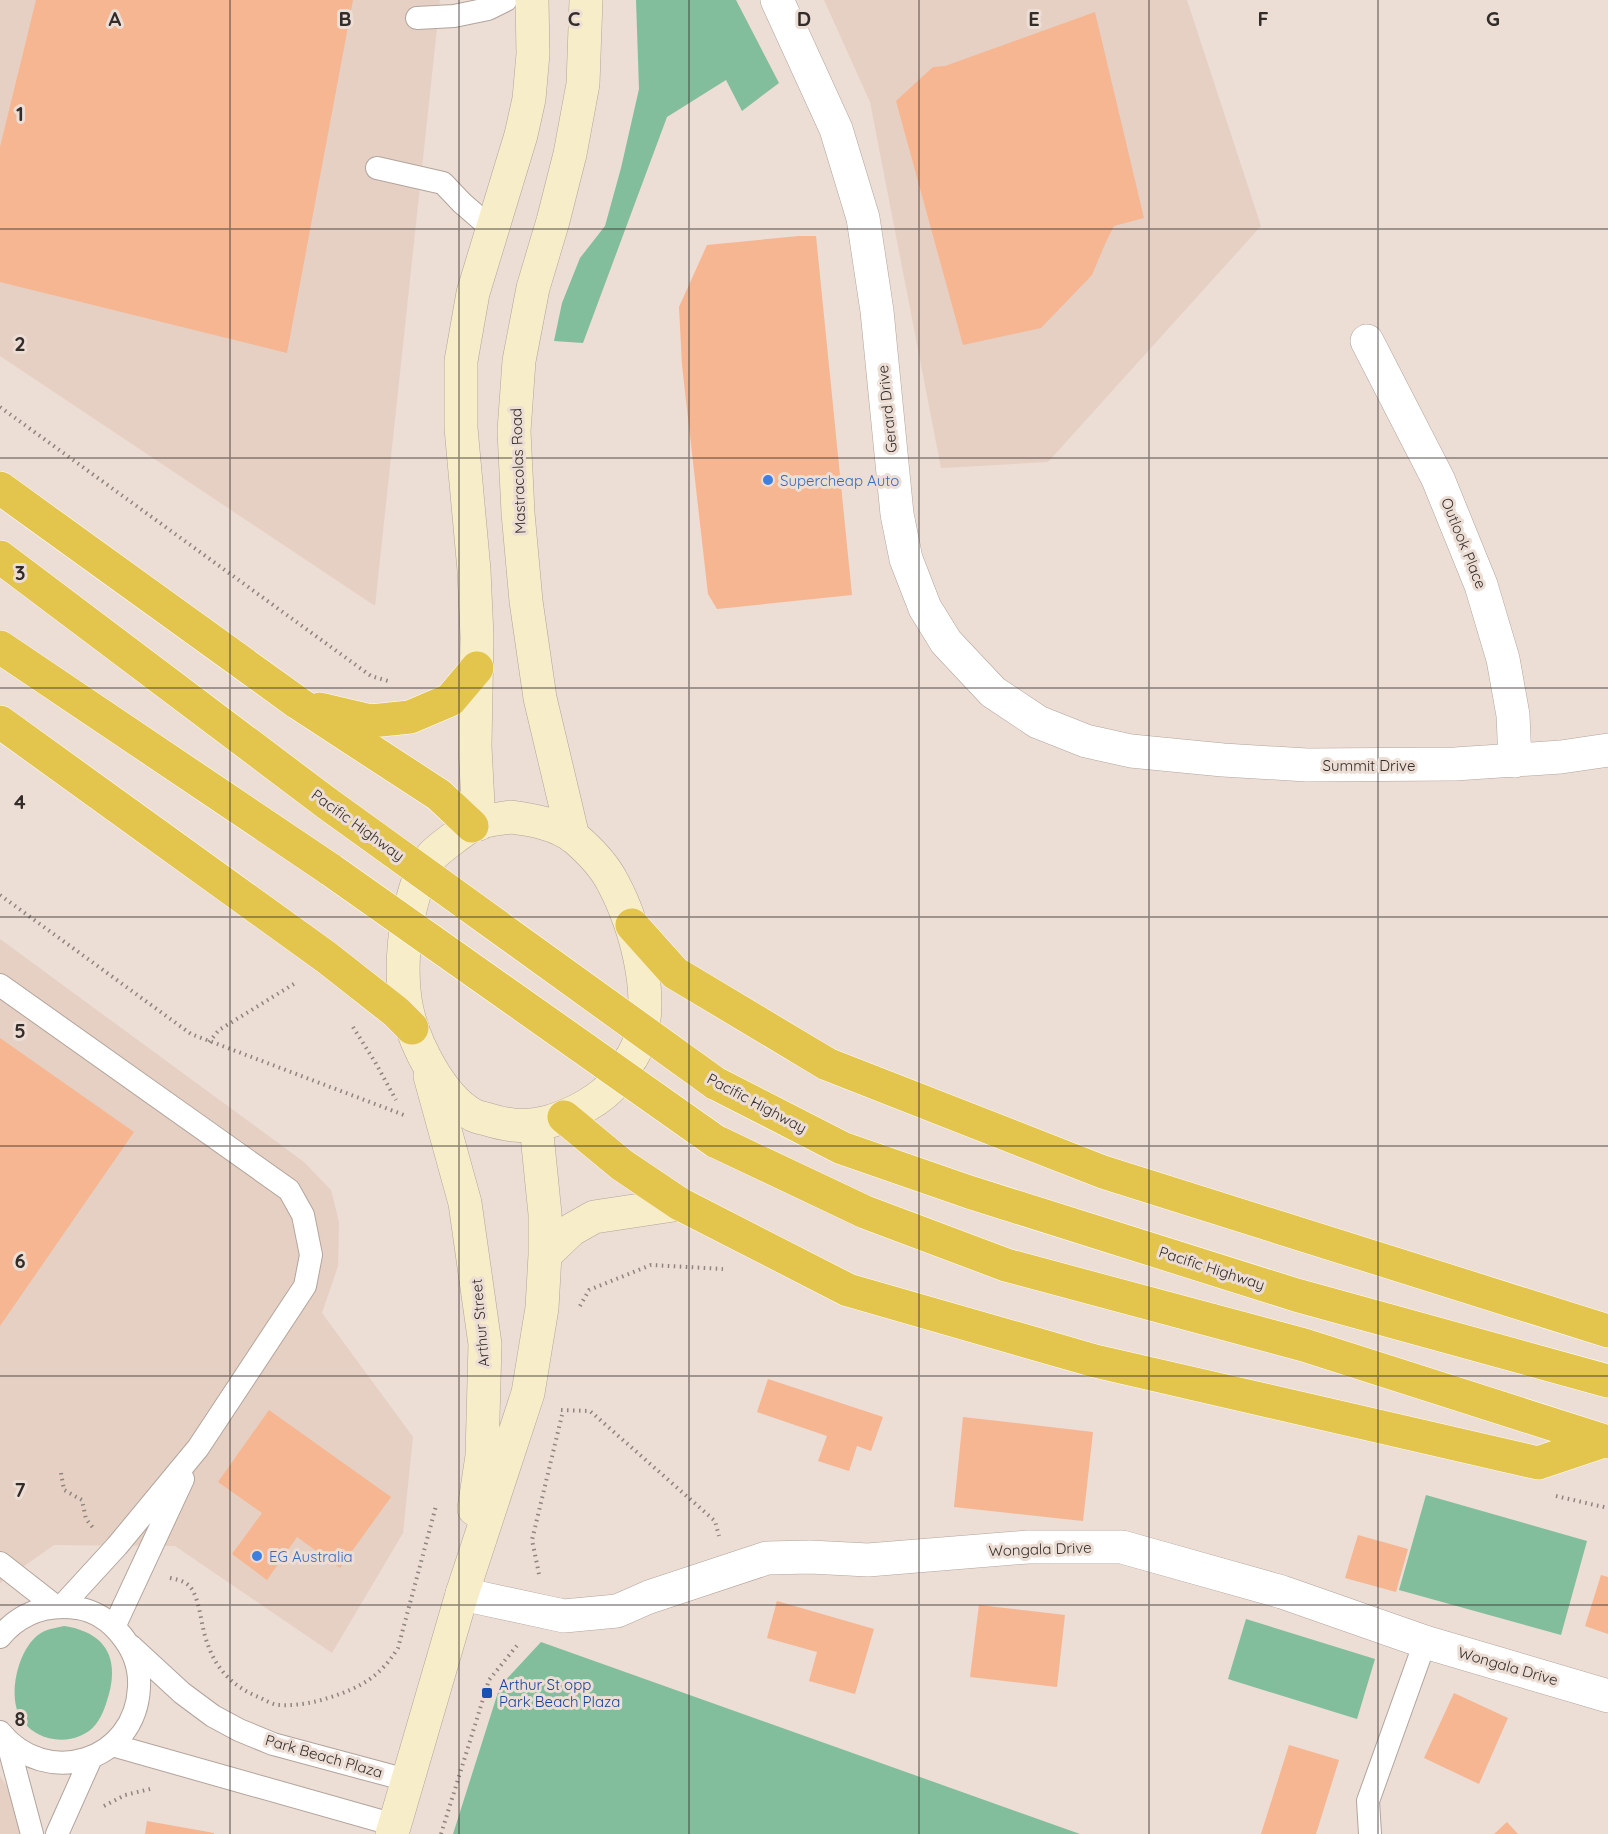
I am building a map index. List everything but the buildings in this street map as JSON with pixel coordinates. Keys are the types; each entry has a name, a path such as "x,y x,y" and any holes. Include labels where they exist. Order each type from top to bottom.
{"highway":[{"path":"0,488 298,703 439,795 475,825"},
{"name":"Pacific Highway","path":"0,557 328,804 715,1083 842,1148 969,1192 1296,1295 1608,1380"},
{"path":"0,647 331,870 715,1141 865,1212 1006,1265 1304,1345 1606,1441"},
{"path":"298,703 371,721 410,717 450,700 477,668"},
{"path":"0,722 326,957 396,1012 418,1042"},
{"path":"632,925 675,973 827,1064 1103,1172 1608,1330"},
{"path":"550,1121 680,1204 848,1290 1095,1360 1538,1463 1606,1441"}],"main road":[{"path":"418,1042 446,1092 473,1115 508,1126 550,1121 591,1102 616,1082 638,1047 645,1015 642,975 632,925 613,882 593,856 573,837 543,822 511,817 475,825 477,668 474,570 461,428 461,361 473,293 521,135 529,99 533,54 532,0"},
{"name":"Mastracolas Road","path":"573,837 540,698 522,556 514,431 519,362 529,309 570,154 584,84 586,0"},
{"name":"Arthur Street","path":"462,1594 482,1456 485,1344 465,1203 406,1007 403,959 408,914 419,879 432,856 475,825"},
{"name":"Arthur Street","path":"394,1830 462,1594 528,1393 542,1308 550,1121"},
{"path":"545,1255 571,1230 594,1217 680,1204"}],"street":[{"name":"Gerard Drive","path":"777,0 836,129 863,218 877,311 897,514 906,559 925,608 946,642 993,692 1038,722 1086,741 1131,751"},
{"name":"Outlook Place","path":"1367,340 1438,479 1481,585 1503,659 1513,715 1515,761"},
{"name":"Summit Drive","path":"1131,751 1307,765 1389,765 1515,761 1608,750"},
{"name":"Wongala Drive","path":"462,1594 564,1616 617,1611 649,1597 767,1558 810,1557 868,1560 1028,1547 1122,1547 1282,1592 1425,1642 1608,1696"}],"lane":[{"path":"417,18 454,16 488,9 506,0"},
{"path":"377,168 443,183 492,230"},
{"path":"0,985 289,1190 303,1215 311,1255 305,1286 198,1448 117,1546 58,1606 38,1610 23,1617 0,1637"},
{"path":"3,1736 21,1752 55,1763 91,1758 112,1745 125,1732 134,1715 139,1697 140,1678 136,1660 121,1635 198,1448"},
{"path":"0,1563 58,1606"},
{"name":"Park Beach Plaza","path":"58,1606 81,1609 99,1616 182,1693 213,1716 238,1730 273,1744 407,1780"},
{"path":"1370,1834 1368,1801 1425,1642"},
{"path":"3,1736 32,1834"},
{"path":"112,1745 394,1830"},
{"path":"57,1834 91,1758"}],"path":[{"path":"0,407 371,676 396,682"},
{"path":"0,895 191,1034 405,1115"},
{"path":"209,1042 219,1030 298,981"},
{"path":"352,1026 409,1124"},
{"path":"542,1584 532,1540 563,1410 590,1411 715,1521 728,1571"},
{"path":"61,1473 64,1490 82,1500 86,1519 97,1532"},
{"path":"161,1576 184,1581 193,1591 207,1643 215,1662 234,1684 276,1705 320,1701 363,1685 390,1661 398,1648 438,1497"},
{"path":"441,1834 489,1680 521,1641"},
{"path":"94,1811 125,1795 155,1788"}],"shaded area":[{"path":"0,0 440,0 375,606 0,356"},
{"path":"824,0 1187,0 1261,226 1048,462 941,468 870,102"},
{"path":"0,939 304,1162 331,1190 339,1222 338,1266 322,1313 413,1437 403,1533 332,1653 175,1546 54,1545 0,1583"},
{"path":"0,1776 16,1800 21,1834 0,1834"}],"green space":[{"path":"636,0 736,0 779,83 742,111 726,80 667,117 583,343 554,341 562,303 580,258 605,226 621,168 639,89"},
{"path":"1426,1495 1587,1541 1561,1635 1399,1590"},
{"path":"1246,1619 1375,1659 1357,1719 1228,1679"},
{"path":"64,1626 78,1629 98,1640 110,1657 112,1680 101,1717 91,1730 77,1737 61,1740 38,1734 24,1723 17,1710 15,1688 18,1667 32,1641 44,1631"},
{"path":"541,1642 1080,1834 453,1834 500,1686"}],"place":[{"name":"Supercheap Auto","path":"768,480"},
{"name":"EG Australia","path":"257,1556"},
{"name":"Arthur St opp Park Beach Plaza","path":"487,1693"}]}
